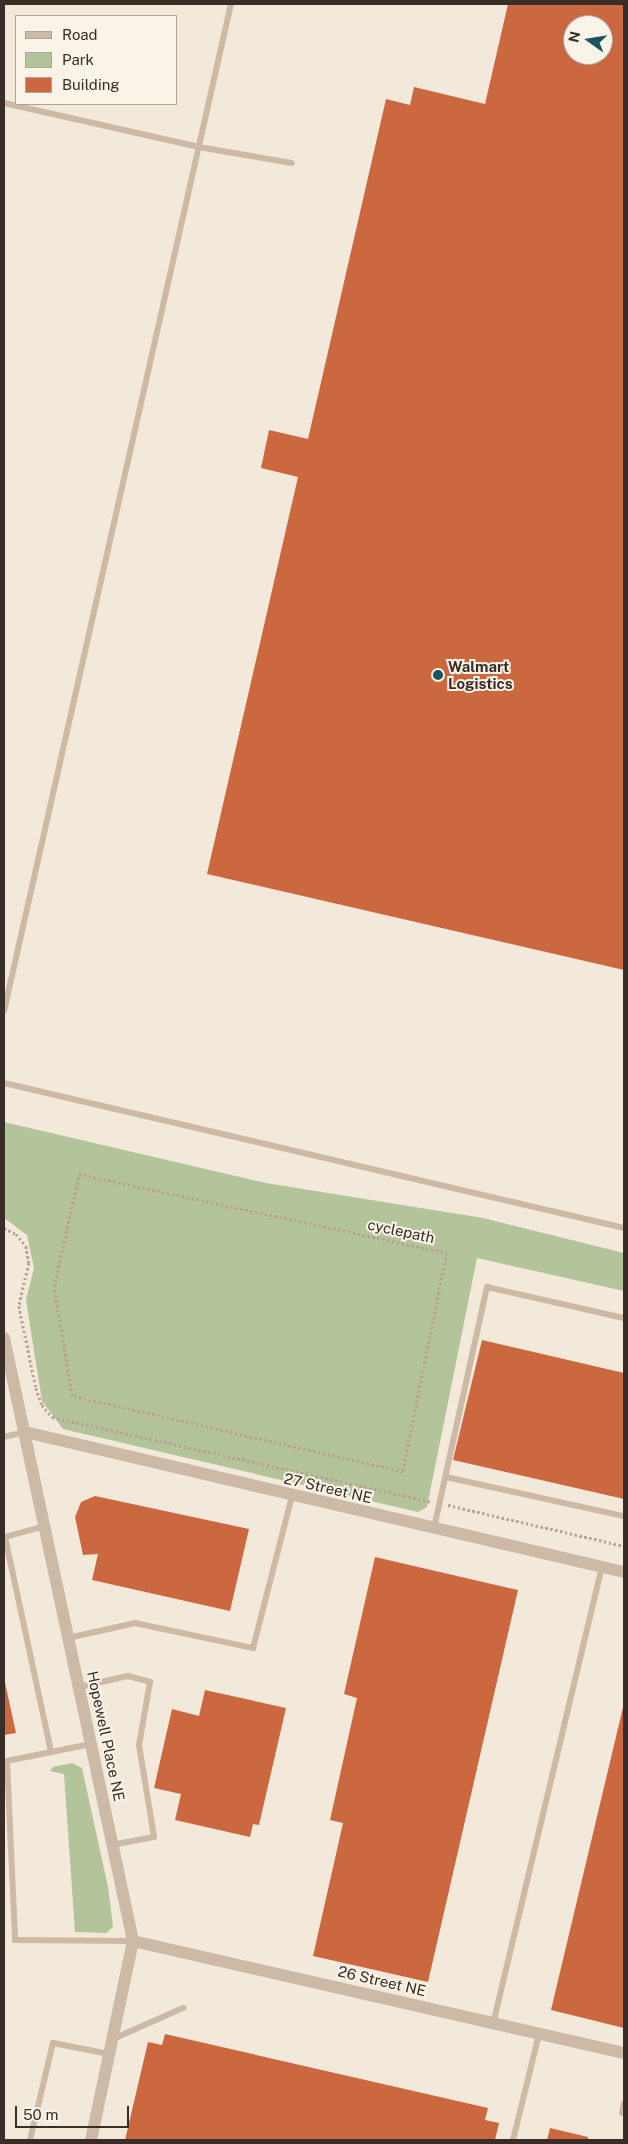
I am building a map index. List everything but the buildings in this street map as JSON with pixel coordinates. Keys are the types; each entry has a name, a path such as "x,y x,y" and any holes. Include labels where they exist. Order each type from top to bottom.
{"street":[{"name":"Hopewell Place NE","path":"4,1338 133,1941 91,2140"},
{"name":"27 Street NE","path":"25,1432 292,1496 624,1572"},
{"name":"26 Street NE","path":"133,1941 624,2054"}],"lane":[{"path":"4,1011 231,4"},
{"path":"17,105 199,147 292,163"},
{"path":"4,1083 624,1228"},
{"path":"434,1529 487,1288 624,1318"},
{"path":"4,1437 25,1432"},
{"path":"446,1477 624,1516"},
{"path":"68,1638 135,1623 253,1648 292,1496"},
{"path":"45,1526 5,1537 51,1752"},
{"path":"493,2024 602,1567"},
{"path":"79,1688 128,1676 150,1682 139,1745 154,1836 112,1845"},
{"path":"91,1744 7,1761 15,1940 133,1941"},
{"path":"112,2040 183,2008"},
{"path":"513,2140 539,2034"},
{"path":"30,2140 54,2043 109,2054"},
{"path":"622,2113 624,2103"}],"path":[{"name":"cyclepath","path":"79,1174 447,1253 403,1472 72,1396 54,1287 79,1174"},
{"path":"4,1228 16,1234 26,1246 29,1263 19,1306 36,1388 42,1405 52,1417 624,1546"}],"green space":[{"path":"4,1122 266,1183 483,1218 624,1253 624,1291 477,1258 427,1507 418,1512 63,1429 42,1401 26,1300 34,1268 27,1235 4,1218"},
{"path":"72,1763 82,1768 108,1887 113,1927 106,1933 75,1932 64,1774 50,1771 53,1767"}],"place":[{"name":"Walmart Logistics","path":"438,675"}]}
